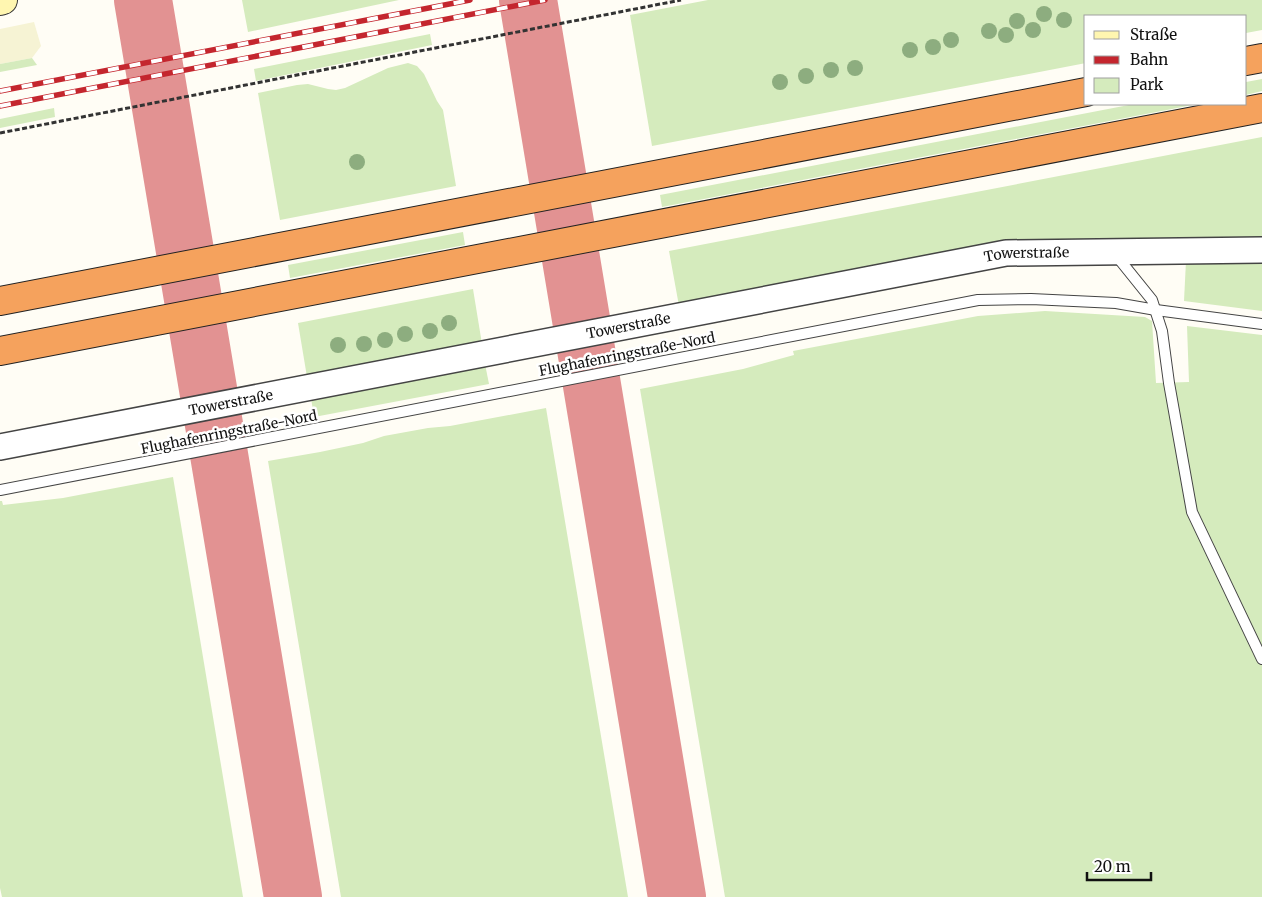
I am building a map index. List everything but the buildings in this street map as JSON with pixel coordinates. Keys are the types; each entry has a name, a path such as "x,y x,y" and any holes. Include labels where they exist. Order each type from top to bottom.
{"highway":[{"path":"1247,61 1262,58"},
{"path":"0,301 1084,92"},
{"path":"0,351 1262,108"}],"street":[{"name":"Towerstraße","path":"0,447 1006,253 1262,250"}],"lane":[{"path":"1112,252 1152,300 1156,310 1162,331 1169,383 1192,512 1262,659"},
{"name":"Flughafenringstraße-Nord","path":"0,490 978,300 1032,299 1116,303 1262,324"}],"path":[{"path":"0,133 681,0"}],"shaded area":[{"path":"34,22 41,46 32,58 0,64 0,29"}],"green space":[{"path":"242,0 399,0 248,32"},
{"path":"708,0 1262,0 1262,30 1247,33 1247,15 1084,15 1084,63 652,146 630,15"},
{"path":"430,34 432,45 256,81 254,69"},
{"path":"32,58 37,65 0,72 0,64"},
{"path":"408,63 417,66 424,74 443,110 456,186 280,220 258,93 308,84 336,90 345,88 388,68"},
{"path":"1262,79 1262,91 1247,95 1247,82"},
{"path":"1129,105 1193,105 662,207 660,195"},
{"path":"54,108 55,117 0,128 0,119"},
{"path":"1262,137 1262,240 1010,243 679,306 669,251"},
{"path":"463,232 465,245 290,278 288,265"},
{"path":"1262,259 1262,311 1184,301 1186,261"},
{"path":"473,289 482,344 307,377 298,323"},
{"path":"1045,311 1145,317 1152,321 1156,383 1189,382 1187,326 1262,335 1262,897 725,897 640,389 743,369 794,355 793,351 978,316"},
{"path":"485,364 489,384 314,417 311,398"},
{"path":"546,408 628,897 341,897 268,461 363,443 384,436"},
{"path":"173,477 243,897 2,897 0,888 0,501 2,501 3,505 63,498"}],"taxiway":[{"path":"143,0 293,897"},
{"path":"528,0 677,897"}],"railway":[{"path":"0,91 470,0"},
{"path":"0,106 545,0"}]}
